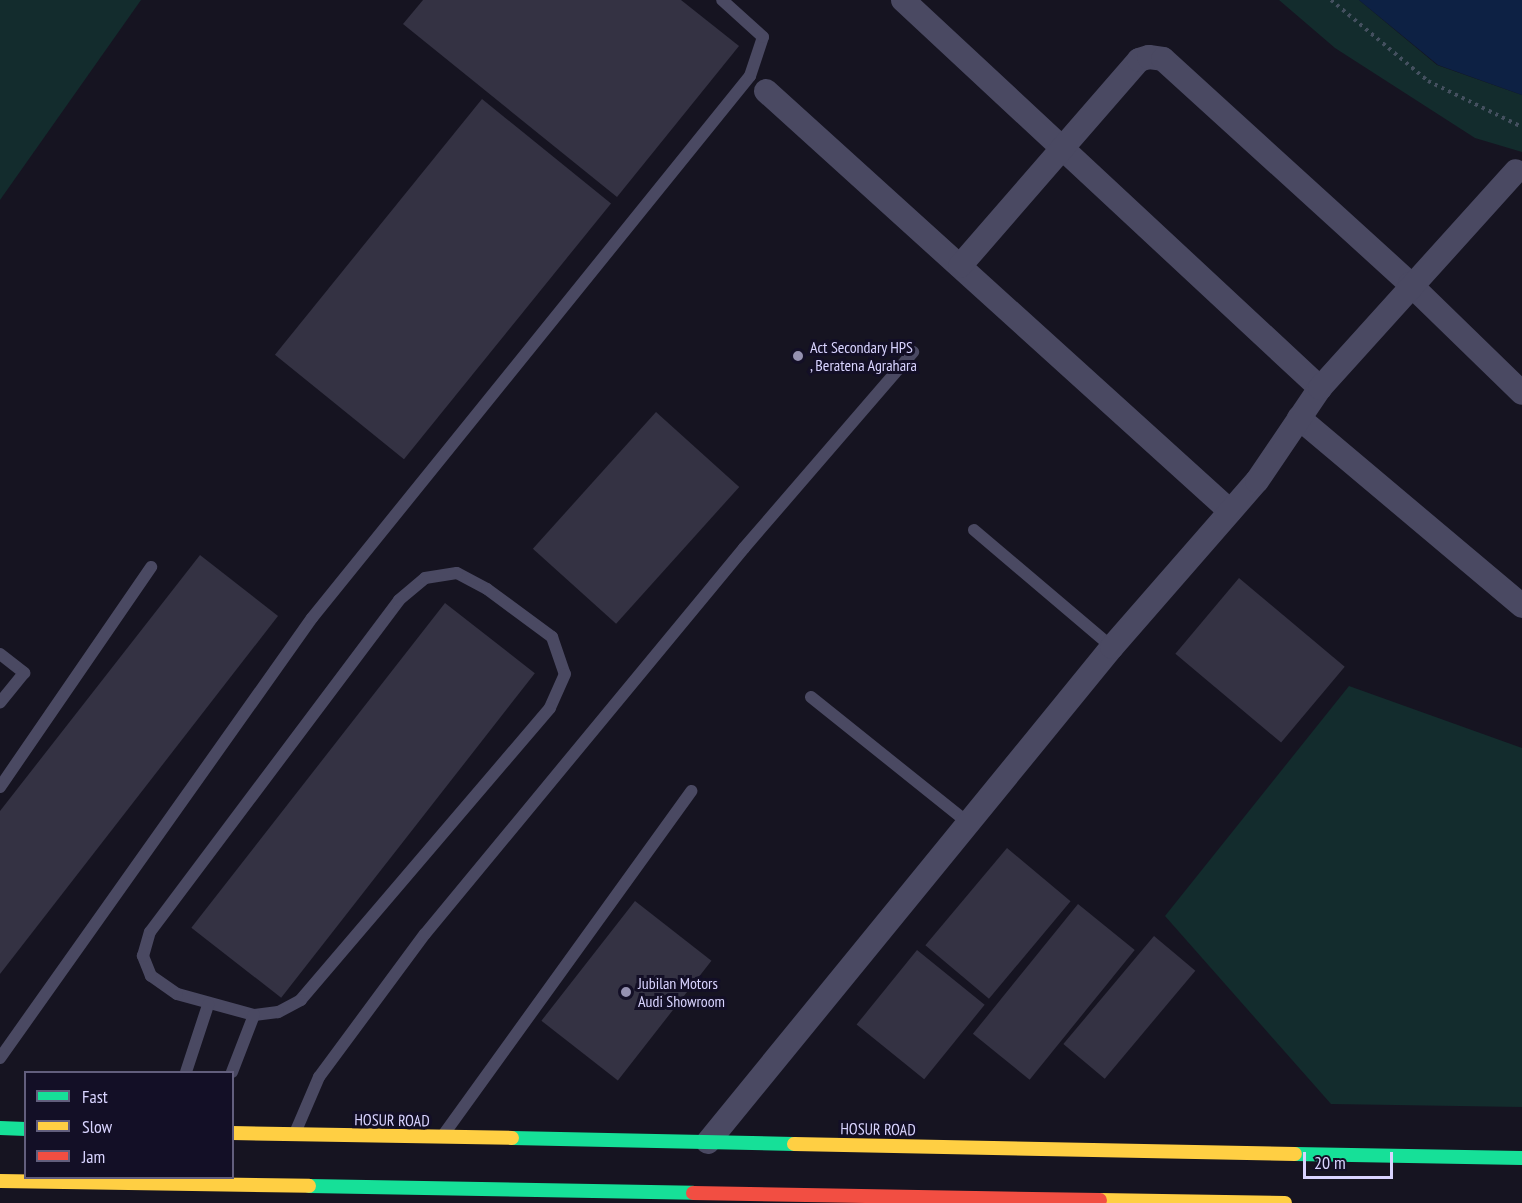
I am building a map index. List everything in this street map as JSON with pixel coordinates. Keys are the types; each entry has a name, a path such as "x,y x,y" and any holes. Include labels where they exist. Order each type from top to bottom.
{"main road":[{"path":"0,1128 24,1129"},
{"name":"HOSUR ROAD","path":"234,1133 1522,1158"},
{"path":"0,1181 1285,1203"}],"street":[{"path":"903,0 1320,388"},
{"path":"960,266 1061,145 1139,60 1149,57 1163,59 1410,284 1522,393"},
{"path":"766,91 1230,511"},
{"path":"708,1142 1112,647 1257,481 1320,388 1410,284 1516,171"},
{"path":"1299,418 1522,606"}],"lane":[{"path":"0,1058 312,618 750,76 763,37 722,0"},
{"path":"295,1134 319,1077 425,934 744,548 913,352"},
{"path":"974,530 1112,647"},
{"path":"0,787 152,567"},
{"path":"456,573 488,589 552,637 565,674 550,708 301,1000 278,1012 254,1014 208,1005 177,994 151,976 143,956 150,932 399,600 425,578 456,573"},
{"path":"0,654 24,673 0,703"},
{"path":"811,697 967,822"},
{"path":"442,1137 691,791"},
{"path":"186,1071 208,1005"},
{"path":"232,1071 254,1014"}],"path":[{"path":"1331,0 1428,81 1522,127"}],"green space":[{"path":"0,0 141,0 0,200"},
{"path":"1279,0 1359,0 1437,65 1522,95 1522,152 1475,138 1335,48"},
{"path":"1349,686 1522,748 1522,1107 1331,1104 1165,916"}],"water":[{"path":"1359,0 1522,0 1522,95 1438,65"}],"building":[{"path":"423,0 681,0 739,46 617,197 403,24"},
{"path":"482,99 611,203 404,459 275,355"},
{"path":"656,412 739,487 616,624 533,549"},
{"path":"200,555 278,616 0,974 0,811"},
{"path":"1239,578 1345,667 1281,743 1175,654"},
{"path":"445,603 535,673 281,998 191,928"},
{"path":"1007,848 1071,901 989,999 925,945"},
{"path":"635,901 711,961 618,1080 541,1021"},
{"path":"1078,904 1135,950 1030,1080 973,1034"},
{"path":"1154,936 1195,971 1105,1079 1063,1044"},
{"path":"917,950 985,1005 924,1079 857,1025"}],"traffic: fast":[{"path":"0,1128 24,1129"},
{"path":"512,1138 794,1144"},
{"path":"1295,1154 1522,1158"},
{"path":"309,1186 693,1193"}],"traffic: slow":[{"path":"234,1133 512,1138"},
{"path":"794,1144 1295,1154"},
{"path":"0,1181 309,1186"},
{"path":"1100,1200 1285,1203"}],"traffic: jam":[{"path":"693,1193 1100,1200"}],"place":[{"name":"Act Secondary HPS , Beratena Agrahara","path":"798,356"},
{"name":"Jubilan Motors Audi Showroom","path":"626,992"}]}
